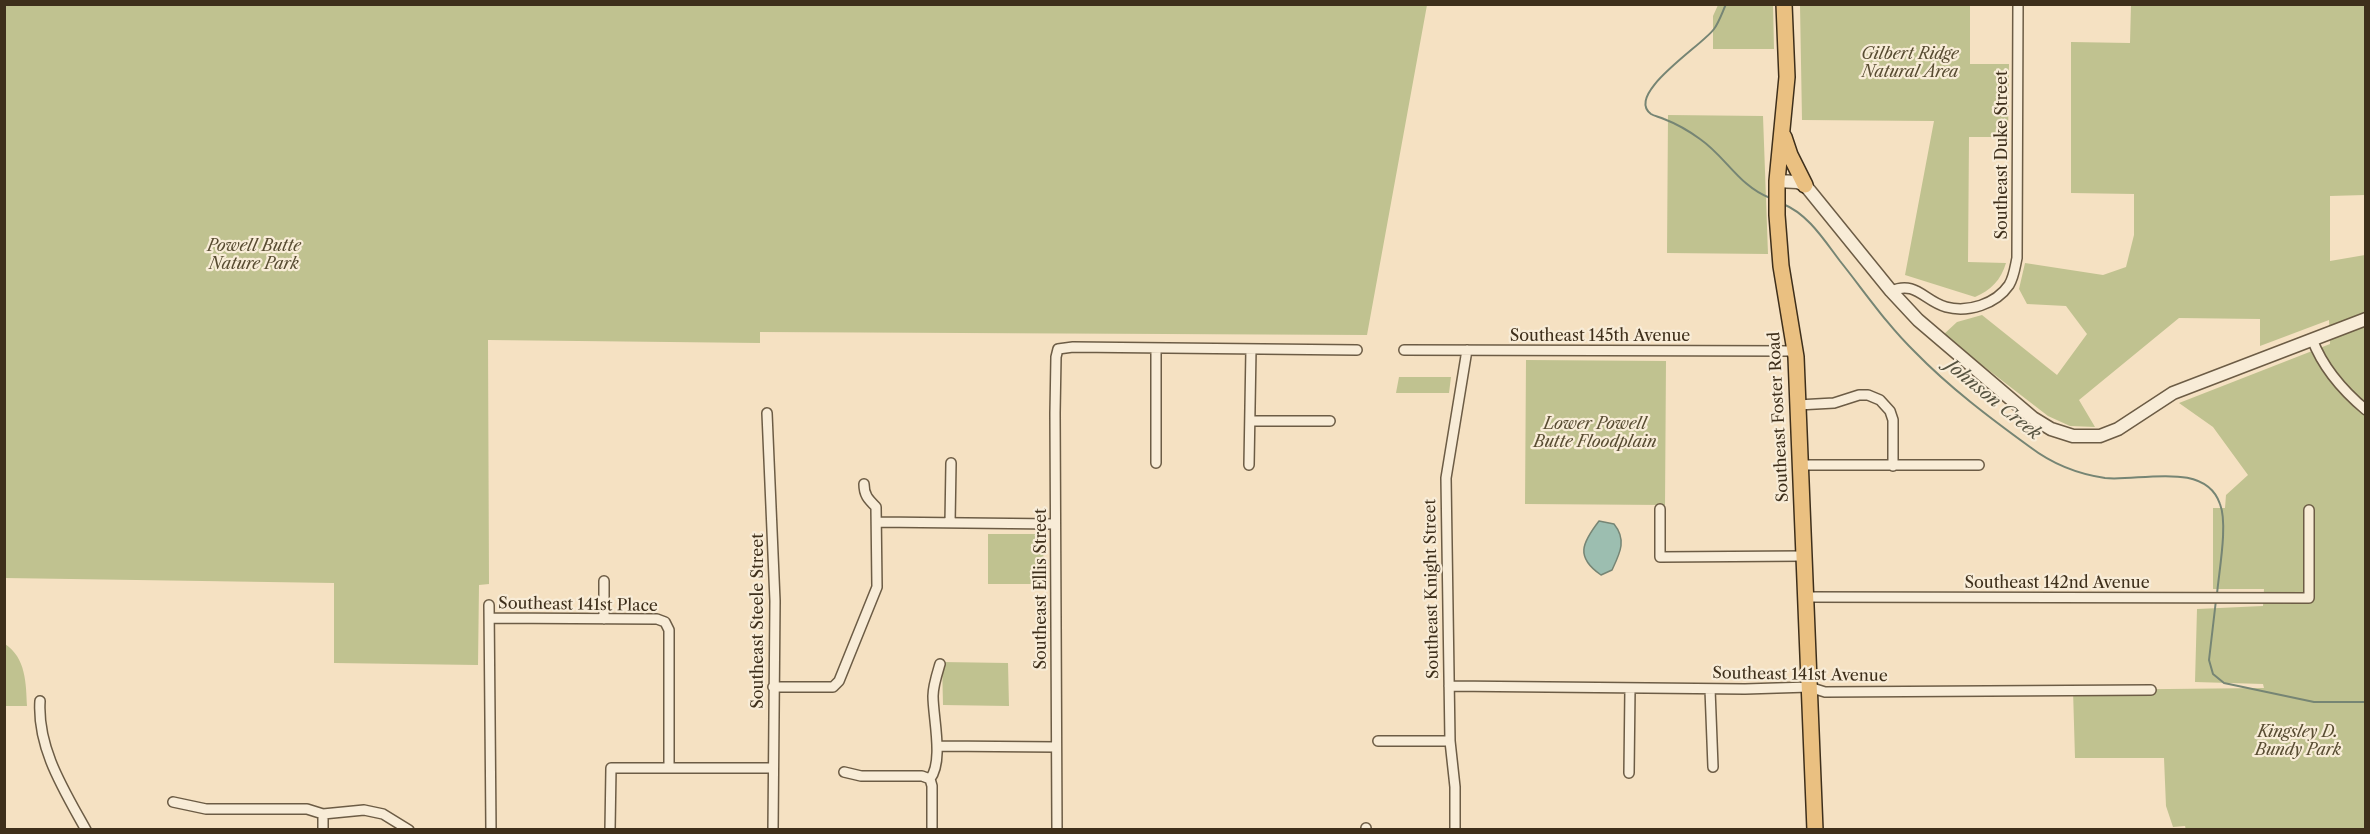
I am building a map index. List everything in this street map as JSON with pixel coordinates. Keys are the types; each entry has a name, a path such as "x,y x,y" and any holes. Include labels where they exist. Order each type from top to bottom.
{"main road":[{"name":"Southeast Foster Road","path":"1784,4 1787,77 1777,185 1777,229 1782,276 1795,351 1815,830"},
{"path":"1782,128 1790,155 1805,185"}],"street":[{"name":"Southeast Duke Street","path":"1891,291 1901,287 1912,288 1936,303 1955,309 1975,307 1994,298 2009,285 2017,258 2018,4"},
{"path":"1777,185 1797,182 1805,185 1891,291 1934,335 2033,418 2051,429 2081,437 2109,433 2173,393 2366,319"},
{"path":"2312,339 2317,353 2338,386 2366,410"},
{"name":"Southeast Ellis Street","path":"1057,830 1056,357 1058,349 1066,346 1156,348"},
{"path":"1156,463 1156,348 1357,350"},
{"path":"1249,465 1251,349"},
{"name":"Southeast 145th Avenue","path":"1404,350 1795,351"},
{"name":"Southeast Knight Street","path":"1455,830 1455,787 1450,741 1446,478 1467,350"},
{"path":"1798,405 1834,403 1859,395 1868,395 1880,400 1890,411 1893,420 1893,466"},
{"name":"Southeast Steele Street","path":"767,413 775,601 773,830"},
{"path":"1250,421 1330,421"},
{"path":"950,523 951,464"},
{"path":"1800,465 1979,465"},
{"path":"773,687 833,687 839,681 877,588 876,507 867,499 864,484"},
{"path":"1660,509 1660,556 1804,556"},
{"name":"Southeast 142nd Avenue","path":"1805,597 2309,598 2309,510"},
{"path":"877,522 1055,524"},
{"path":"604,581 604,619"},
{"path":"489,605 491,830"},
{"name":"Southeast 141st Place","path":"490,618 657,619 666,623 669,630 669,767"},
{"path":"932,830 930,779 935,769 938,746 933,695 940,663"},
{"name":"Southeast 141st Avenue","path":"1449,686 1710,689 1809,687 1825,692 2151,690"},
{"path":"1629,773 1630,688"},
{"path":"1710,689 1713,767"},
{"path":"40,701 44,737 53,768 86,830"},
{"path":"1378,741 1450,741"},
{"path":"938,746 1056,747"},
{"path":"610,830 611,768 773,768"},
{"path":"844,772 861,776 922,776 930,779"},
{"path":"173,801 206,809 307,809 322,814 364,810 393,818 409,830"},
{"path":"322,814 323,830"}],"green space":[{"name":"Powell Butte Nature Park","path":"5,4 1427,5 1367,335 760,332 760,343 488,340 489,584 479,585 478,665 334,663 334,583 5,578"},
{"path":"1718,5 1773,5 1774,49 1713,49 1713,16"},
{"name":"Gilbert Ridge Natural Area","path":"1800,5 1970,5 1970,64 2009,64 2008,137 1969,137 1968,262 2006,263 1995,284 1986,291 1975,297 1905,275 1934,121 1802,120"},
{"name":"Kingsley D. Bundy Park","path":"2131,5 2365,5 2365,195 2330,196 2330,261 2365,255 2365,829 2186,830 2185,826 2173,827 2166,806 2164,758 2075,758 2073,690 2264,688 2263,684 2195,682 2197,609 2263,606 2264,589 2213,589 2213,508 2225,508 2226,495 2248,475 2213,427 2179,403 2330,344 2329,320 2260,346 2260,319 2179,318 2079,400 2095,427 2070,426 2048,416 1943,335 1957,322 1982,315 2057,375 2087,334 2066,306 2027,304 2019,289 2025,263 2103,275 2126,267 2134,235 2134,194 2071,193 2071,42 2130,43"},
{"path":"1668,115 1763,116 1768,254 1667,253"},
{"name":"Lower Powell Butte Floodplain","path":"1526,360 1666,361 1665,505 1525,504"},
{"path":"1399,377 1451,377 1449,393 1396,393"},
{"path":"988,534 1040,534 1043,538 1044,584 988,584"},
{"path":"5,644 17,656 24,672 27,706 5,706"},
{"path":"942,662 1008,663 1009,706 943,705"}],"shaded area":[{"path":"1599,521 1614,524 1621,541 1620,552 1612,570 1601,575 1584,556 1588,536"}],"waterway":[{"name":"Johnson Creek","path":"1726,4 1714,29 1656,83 1648,95 1646,105 1651,114 1678,125 1700,139 1718,154 1741,179 1759,193 1770,198"},
{"name":"Johnson Creek","path":"1783,204 1792,208 1815,228 1885,319 1928,365 1970,402 2038,453 2085,474 2105,478 2186,477 2212,490 2220,504 2223,523 2217,594"},
{"name":"Johnson Creek","path":"2216,600 2209,660 2213,674 2224,683 2314,702 2366,702"}]}
